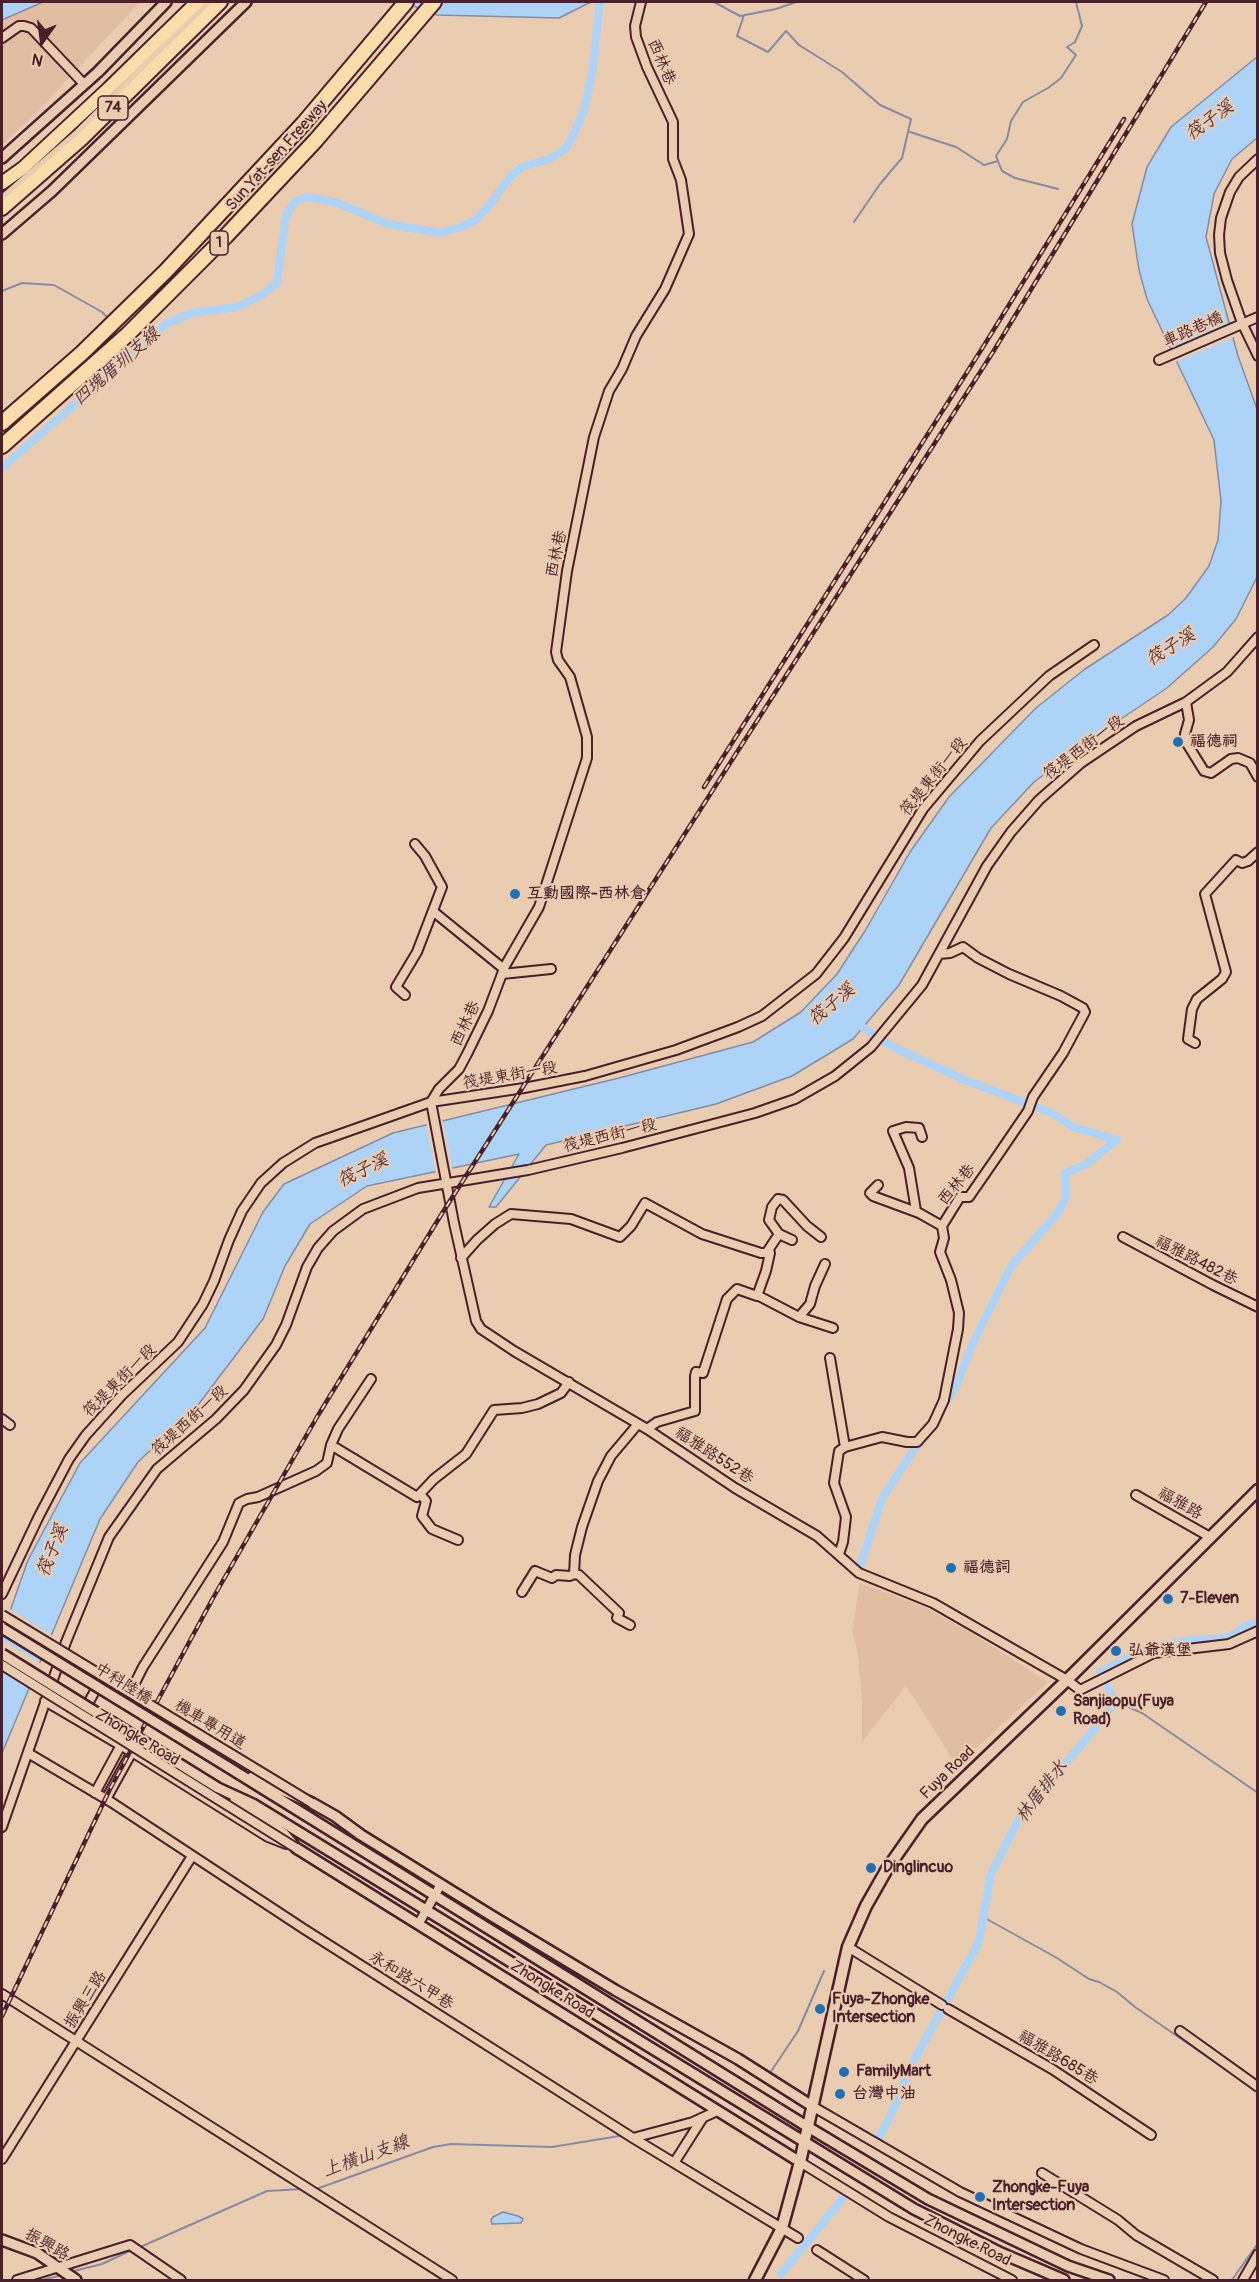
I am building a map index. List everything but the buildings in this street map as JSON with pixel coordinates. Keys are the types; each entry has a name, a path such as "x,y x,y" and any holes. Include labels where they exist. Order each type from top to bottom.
{"highway":[{"name":"74","path":"2,183 23,168 108,89 196,2"},
{"name":"74","path":"2,209 82,139 221,2"},
{"name":"Sun Yat-sen Freeway","path":"2,423 82,353 166,271 303,124 406,2"},
{"name":"Sun Yat-sen Freeway","path":"2,446 127,335 226,236 316,140 435,2"}],"main road":[{"name":"Fuya Road","path":"754,2280 782,2228 805,2142 848,1947 874,1890 922,1819 1067,1680 1257,1490"}],"street":[{"path":"2,158 84,84 165,2"},
{"path":"2,194 62,143 205,2"},
{"path":"2,200 78,134 210,2"},
{"path":"2,234 52,191 246,2"},
{"name":"西林巷","path":"432,1106 439,1089 459,1069 467,1054 488,1011 503,971 543,897 588,750 587,737 570,677 558,660 556,652 567,571 594,437 609,391 622,369 636,336 665,290 689,234 681,180 673,159 673,122 647,67 636,37 635,26 641,2"},
{"path":"2,38 20,26 31,28 84,84"},
{"path":"1257,159 1234,184 1226,200 1220,226 1220,254 1227,280 1240,324 1257,356"},
{"name":"車路巷橋","path":"1159,360 1257,317"},
{"name":"筏堤西街一段","path":"2,1827 78,1610 109,1537 157,1469 216,1419 244,1390 276,1345 286,1325 302,1278 318,1248 338,1227 363,1209 418,1188 446,1180 528,1170 754,1113 795,1099 835,1076 871,1047 922,985 987,866 1011,832 1039,800 1081,763 1127,732 1186,702 1227,672 1257,637"},
{"name":"筏堤東街一段","path":"2,1594 54,1485 80,1443 122,1395 178,1342 203,1304 236,1221 261,1183 315,1143 370,1122 432,1106 585,1076 676,1050 738,1027 779,1005 816,974 844,938 922,808 980,741 1049,676 1094,645"},
{"path":"1186,702 1189,720 1185,734 1186,742 1204,771 1211,773 1231,759 1238,758 1247,760 1257,777"},
{"path":"405,995 396,987 417,952 441,892 441,883 415,844"},
{"path":"1195,1043 1188,1039 1192,1009 1197,999 1222,979 1226,972 1205,894 1236,860 1248,861 1257,852"},
{"path":"434,912 503,971 551,969"},
{"name":"西林巷","path":"845,1447 882,1437 907,1443 917,1442 929,1430 942,1405 958,1329 959,1313 953,1285 940,1252 944,1238 942,1226 960,1197 969,1197 1028,1111 1033,1097 1064,1053 1085,1012 1083,1008 1060,996 1038,988 978,958 963,947 950,953 939,954"},
{"name":"福雅路552巷","path":"432,1106 461,1258 476,1322 481,1329 514,1351 647,1429 735,1488 817,1536 839,1554 849,1566 860,1573 933,1603 1067,1680"},
{"name":"西林巷","path":"916,1211 909,1168 893,1131 906,1127 919,1128 922,1137"},
{"path":"878,1185 870,1193 873,1196 916,1211 942,1226"},
{"path":"792,1240 779,1234 769,1220 769,1214 781,1198 807,1226 821,1237"},
{"path":"461,1258 489,1229 511,1214 571,1219 620,1237 631,1226 645,1203 702,1234 761,1253 767,1252 779,1234"},
{"name":"福雅路482巷","path":"1123,1237 1257,1307"},
{"path":"758,1295 770,1253 767,1252"},
{"path":"799,1317 810,1304 814,1286 825,1264"},
{"path":"647,1429 657,1422 694,1411 694,1376 696,1372 703,1373 727,1299 737,1289 754,1297 758,1295 799,1317 833,1328"},
{"path":"830,1358 845,1447 839,1451 834,1477 837,1494 846,1517 839,1554"},
{"path":"133,1688 149,1658 223,1542 239,1503 258,1497 327,1464 331,1445 339,1429 371,1379"},
{"path":"331,1445 417,1497 434,1479 466,1454 494,1410 522,1408 538,1404 561,1393 569,1382"},
{"path":"2,1419 10,1425"},
{"path":"574,1574 575,1555 582,1527 598,1481 610,1456 638,1424"},
{"path":"421,1495 426,1501 422,1515 432,1529 458,1540"},
{"name":"福雅路","path":"1136,1495 1210,1537"},
{"path":"522,1592 535,1571 552,1578 556,1575 579,1575 620,1613 618,1618 630,1625"},
{"name":"機車專用道","path":"2,1615 312,1803"},
{"name":"中科陸橋","path":"2,1628 228,1767"},
{"path":"1067,1680 1082,1689 1154,1653 1229,1644 1257,1631"},
{"path":"2,1654 218,1788 284,1834 296,1848"},
{"path":"2,1665 296,1848"},
{"name":"Zhongke Road","path":"79,1720 106,1671"},
{"name":"Zhongke Road","path":"45,1701 121,1745 268,1837 296,1848 419,1923 889,2217 1012,2280"},
{"path":"95,1793 121,1745"},
{"path":"106,1799 132,1752"},
{"name":"永和路六甲巷","path":"28,1754 106,1799 633,2138 798,2238"},
{"name":"Zhongke Road","path":"228,1767 312,1803 335,1816 361,1835 615,1990 738,2059 812,2106 960,2192 1081,2249 1164,2280"},
{"name":"Zhongke Road","path":"228,1767 928,2199 1068,2266 1109,2280"},
{"name":"Zhongke Road","path":"218,1788 253,1804 914,2209 1001,2253 1064,2280"},
{"name":"振興三路","path":"2,2159 192,1856"},
{"path":"419,1923 441,1884"},
{"name":"福雅路685巷","path":"848,1947 1052,2069 1151,2134"},
{"path":"2,1994 452,2280"},
{"path":"1180,2031 1257,2086"},
{"path":"633,2138 702,2118 717,2111"},
{"path":"674,2163 702,2118"},
{"path":"1042,2174 1118,2220 1136,2235 1213,2280"},
{"name":"振興路","path":"2,2240 29,2249 62,2268 76,2280"},
{"path":"17,2280 62,2268 130,2245 181,2280"},
{"path":"817,2250 864,2280"},
{"path":"1243,2280 1257,2254"}],"shaded area":[{"path":"2,2 140,2 40,109 2,145"},
{"path":"860,1583 925,1607 975,1635 1048,1682 957,1766 905,1687 862,1742 862,1702 858,1655 852,1631"}],"water":[{"path":"43,2 2,20 2,3"},
{"path":"403,2 591,2 559,18 437,15"},
{"name":"筏子溪","path":"1257,57 1257,138 1232,159 1214,194 1206,237 1238,356 1257,409 1257,577 1236,619 1213,647 1167,688 1094,737 1034,782 991,828 899,985 853,1039 792,1076 716,1104 546,1145 496,1207 489,1207 519,1154 367,1186 310,1224 285,1266 263,1319 198,1405 138,1462 100,1519 2,1753 2,1634 28,1560 80,1463 205,1328 263,1212 284,1184 393,1133 619,1078 753,1042 801,1012 837,974 865,931 910,852 949,797 1036,708 1085,669 1168,615 1186,598 1209,566 1218,540 1221,501 1214,440 1147,299 1139,270 1132,224 1147,167 1171,127"},
{"path":"503,2212 523,2219 521,2223 492,2224 493,2217"}],"pier":[{"path":"1232,322 1236,336 1173,363 1167,350"},
{"path":"442,1118 453,1171 436,1175 426,1122"},
{"path":"8,1608 53,1636 43,1659 2,1634 2,1625"},
{"path":"2,1640 41,1664 31,1687 2,1669"}],"waterway":[{"name":"四塊厝圳支線","path":"2,468 166,324 192,313 237,307 262,295 277,283 286,216 295,201 308,197 335,202 388,224 440,233 476,220 510,177 522,167 552,158 567,147 584,110 592,74 600,2"},
{"path":"714,2 740,16 776,9 796,2"},
{"path":"1058,189 1015,178 1002,171 996,156 1007,139 1011,121 1023,102 1061,78 1076,55 1067,47 1075,42 1082,26 1076,2"},
{"path":"744,15 737,36 768,52 786,31 799,45 842,72 880,105 911,119 902,158 880,184 854,222"},
{"path":"910,132 956,147 984,165 998,161"},
{"path":"2,291 22,283 54,285 102,312 110,320"},
{"path":"128,339 138,349"},
{"path":"856,1023 891,1046 965,1080 1052,1113 1073,1127 1117,1140 1085,1165 1065,1173 1066,1198 1057,1214 1012,1265 974,1341 957,1384 944,1406"},
{"path":"860,1567 882,1499 924,1438"},
{"name":"林厝排水","path":"878,2139 890,2117 911,2066 979,1942 991,1874 1019,1819 1107,1714 1115,1701 1100,1672 1148,1647 1192,1640 1225,1638 1245,1626 1258,1623"},
{"path":"1115,1701 1142,1713 1258,1793"},
{"path":"983,1917 1057,1958 1089,1979 1117,1992 1135,2007 1258,2092"},
{"name":"上橫山支線","path":"770,2073 798,2031 824,1971"},
{"name":"上橫山支線","path":"682,2121 702,2114"},
{"name":"上橫山支線","path":"311,2188 319,2188 433,2147 451,2144 552,2147 625,2135"},
{"name":"上橫山支線","path":"138,2248 267,2191 303,2189"},
{"name":"林厝排水","path":"781,2274 843,2198"},
{"path":"1232,2280 1258,2243"},
{"name":"上橫山支線","path":"70,2272 102,2264 132,2250"},
{"name":"上橫山支線","path":"42,2280 62,2275"}],"railway":[{"path":"2,2016 110,1789 213,1598 317,1417 441,1215 993,352 1206,2"},
{"path":"704,787 983,347 1124,119"}],"place":[{"name":"福德祠","path":"1178,742"},
{"name":"互動國際-西林倉","path":"515,894"},
{"name":"福德詞","path":"951,1568"},
{"name":"7-Eleven","path":"1168,1599"},
{"name":"弘爺漢堡","path":"1116,1651"},
{"name":"Sanjiaopu(Fuya Road)","path":"1061,1711"},
{"name":"Dinglincuo","path":"871,1868"},
{"name":"Fuya-Zhongke Intersection","path":"820,2009"},
{"name":"FamilyMart","path":"844,2072"},
{"name":"台灣中油","path":"840,2094"},
{"name":"Zhongke-Fuya Intersection","path":"980,2197"}]}
